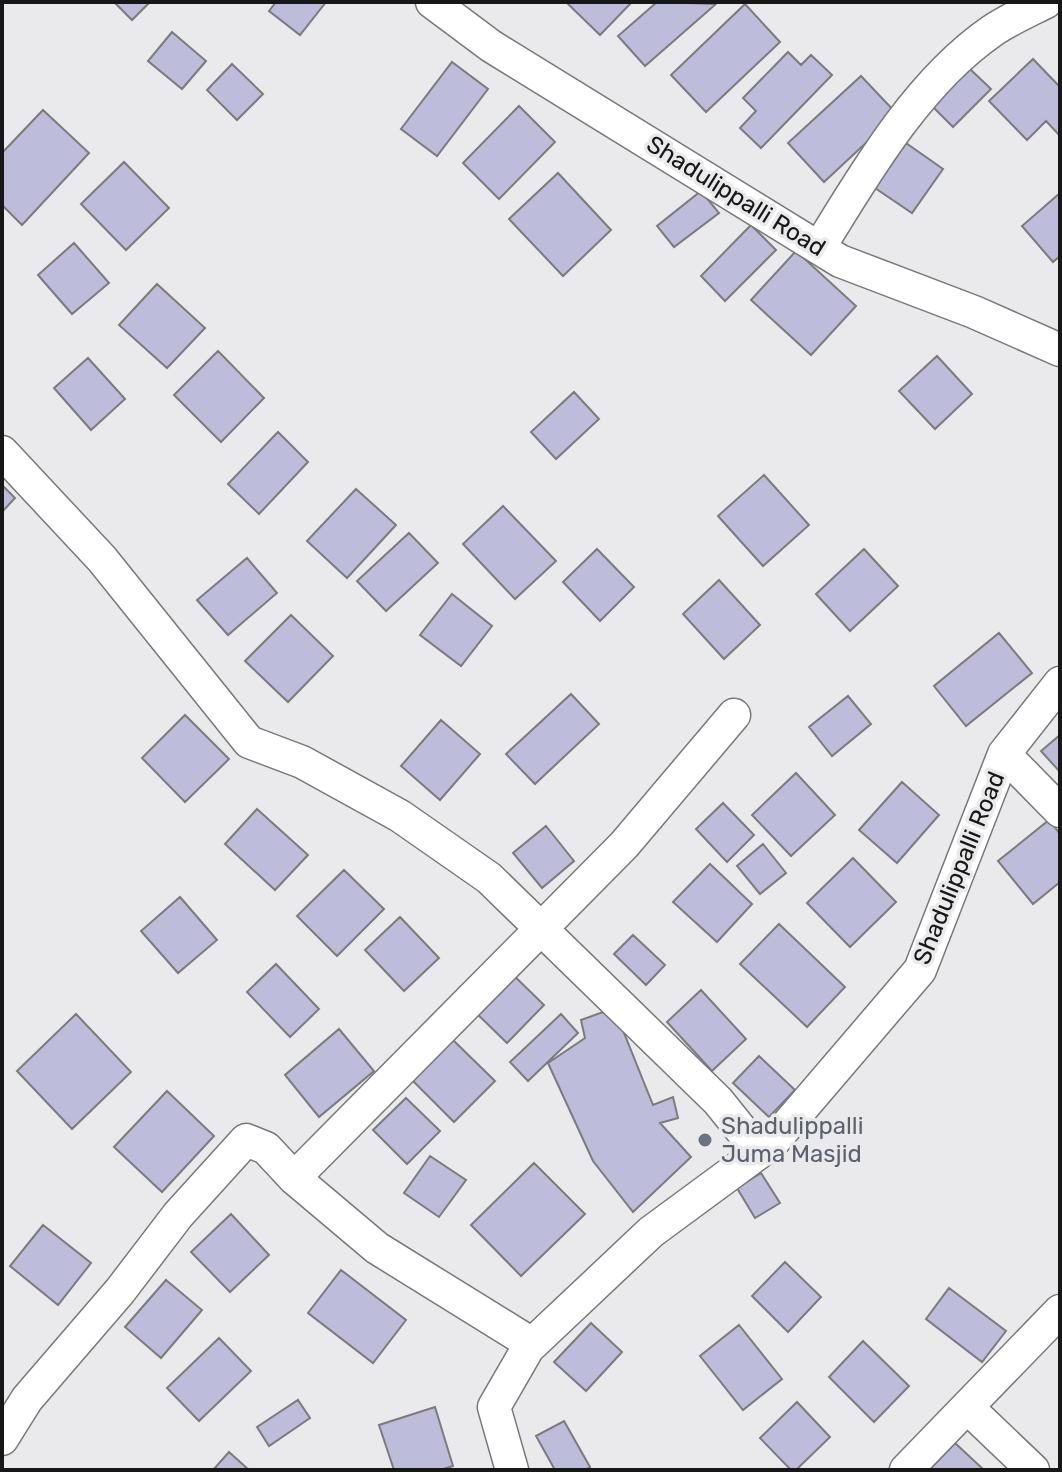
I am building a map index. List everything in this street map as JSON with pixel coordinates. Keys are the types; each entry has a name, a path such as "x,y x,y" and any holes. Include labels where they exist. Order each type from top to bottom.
{"street":[{"name":"Shadulippalli Road","path":"432,2 491,46 840,261 974,312 1060,350"},
{"path":"819,248 873,158 954,63 992,31 1046,2"},
{"path":"2,452 102,559 249,742 302,762 400,816 489,878 718,1101 759,1152"},
{"name":"Shadulippalli Road","path":"512,1470 494,1407 532,1344 651,1232 772,1143 920,970 1004,754 1060,683"},
{"path":"294,1178 540,926 624,845 734,715"},
{"path":"1004,754 1060,811"},
{"path":"2,1439 27,1399 120,1291 178,1215 246,1140 266,1148 294,1178 377,1248 532,1344"},
{"path":"906,1470 1060,1311"},
{"path":"967,1407 1033,1470"}],"building":[{"path":"114,2 150,2 132,20"},
{"path":"276,2 326,2 300,35 269,11"},
{"path":"566,2 632,2 600,35"},
{"path":"657,2 716,4 645,66 618,36"},
{"path":"745,4 780,42 706,112 671,75"},
{"path":"172,32 206,61 182,89 148,61"},
{"path":"788,52 801,65 811,55 832,75 761,148 740,128 756,111 743,98"},
{"path":"1033,59 1060,87 1060,136 1046,121 1027,140 989,101"},
{"path":"452,62 488,89 437,156 401,129"},
{"path":"232,64 263,94 237,120 207,90"},
{"path":"969,68 991,89 953,127 932,106"},
{"path":"861,76 897,114 824,182 788,143"},
{"path":"519,106 555,142 499,199 463,163"},
{"path":"43,110 89,153 22,225 2,205 2,153"},
{"path":"906,143 943,169 912,213 875,188"},
{"path":"124,162 169,208 126,250 81,204"},
{"path":"558,173 611,230 563,276 509,219"},
{"path":"701,191 719,213 674,247 657,226"},
{"path":"1060,193 1060,256 1053,262 1022,226"},
{"path":"751,225 776,250 725,301 701,276"},
{"path":"74,243 109,283 72,314 38,275"},
{"path":"796,251 856,306 811,355 751,300"},
{"path":"157,284 205,328 167,368 119,325"},
{"path":"218,351 264,398 221,442 174,395"},
{"path":"937,356 972,394 935,429 899,391"},
{"path":"88,358 125,399 91,430 54,388"},
{"path":"574,392 599,419 556,459 531,432"},
{"path":"278,432 308,462 259,514 228,484"},
{"path":"764,475 809,525 763,566 718,516"},
{"path":"2,485 15,498 2,512"},
{"path":"356,489 396,525 347,578 307,541"},
{"path":"503,506 556,561 515,599 463,544"},
{"path":"409,533 438,563 386,611 357,581"},
{"path":"597,549 634,587 600,621 563,582"},
{"path":"864,549 898,586 850,631 816,594"},
{"path":"247,558 277,593 228,635 197,600"},
{"path":"719,580 760,625 724,659 683,614"},
{"path":"452,594 492,626 461,666 420,635"},
{"path":"291,615 333,656 288,702 245,661"},
{"path":"999,633 1032,673 966,726 934,686"},
{"path":"571,694 599,724 535,784 506,754"},
{"path":"848,696 871,724 832,756 809,727"},
{"path":"185,715 229,759 185,802 142,758"},
{"path":"441,720 480,754 440,800 401,766"},
{"path":"1060,735 1060,772 1041,751"},
{"path":"796,773 835,815 791,856 752,815"},
{"path":"902,782 939,815 897,863 859,830"},
{"path":"723,803 754,835 727,862 696,829"},
{"path":"257,809 308,855 275,890 225,844"},
{"path":"1049,820 1060,834 1060,882 1033,904 998,861"},
{"path":"546,826 574,861 542,888 513,853"},
{"path":"763,844 786,873 760,894 737,866"},
{"path":"853,858 896,902 850,947 807,903"},
{"path":"710,864 752,904 717,942 673,902"},
{"path":"344,870 384,909 337,956 297,916"},
{"path":"180,897 217,940 178,973 141,931"},
{"path":"400,917 439,958 404,991 365,950"},
{"path":"779,924 845,987 807,1027 740,964"},
{"path":"633,935 665,965 646,985 614,954"},
{"path":"276,964 319,1009 290,1037 247,992"},
{"path":"505,967 544,1005 507,1043 468,1005"},
{"path":"701,990 746,1039 712,1071 667,1022"},
{"path":"614,1008 653,1105 673,1097 678,1118 660,1123 691,1157 633,1212 593,1161 548,1063 585,1038 581,1020"},
{"path":"76,1014 131,1072 72,1129 17,1071"},
{"path":"561,1014 578,1033 528,1081 510,1062"},
{"path":"339,1029 374,1071 319,1117 285,1075"},
{"path":"451,1038 495,1081 454,1122 411,1079"},
{"path":"759,1056 795,1090 769,1117 733,1083"},
{"path":"167,1091 214,1136 162,1192 114,1147"},
{"path":"406,1098 440,1131 407,1164 373,1130"},
{"path":"430,1156 466,1180 439,1217 404,1193"},
{"path":"534,1163 585,1214 521,1276 471,1225"},
{"path":"761,1173 780,1203 755,1218 737,1188"},
{"path":"231,1214 269,1255 230,1292 191,1252"},
{"path":"43,1225 91,1263 58,1305 10,1266"},
{"path":"785,1262 821,1297 788,1332 752,1296"},
{"path":"341,1270 406,1320 373,1363 308,1313"},
{"path":"166,1280 202,1310 161,1358 125,1327"},
{"path":"949,1288 1006,1331 982,1362 926,1319"},
{"path":"591,1323 622,1352 586,1391 554,1362"},
{"path":"739,1325 782,1379 743,1410 700,1356"},
{"path":"219,1338 251,1371 199,1421 167,1388"},
{"path":"863,1341 909,1386 874,1422 829,1377"},
{"path":"298,1400 310,1418 269,1446 257,1427"},
{"path":"797,1402 830,1437 796,1470 791,1470 760,1438"},
{"path":"435,1407 453,1466 440,1470 394,1470 379,1425"},
{"path":"564,1421 590,1467 585,1470 555,1470 536,1436"},
{"path":"955,1443 984,1470 929,1470"},
{"path":"229,1452 249,1470 213,1470"}],"place":[{"name":"Shadulippalli Juma Masjid","path":"705,1140"}]}
